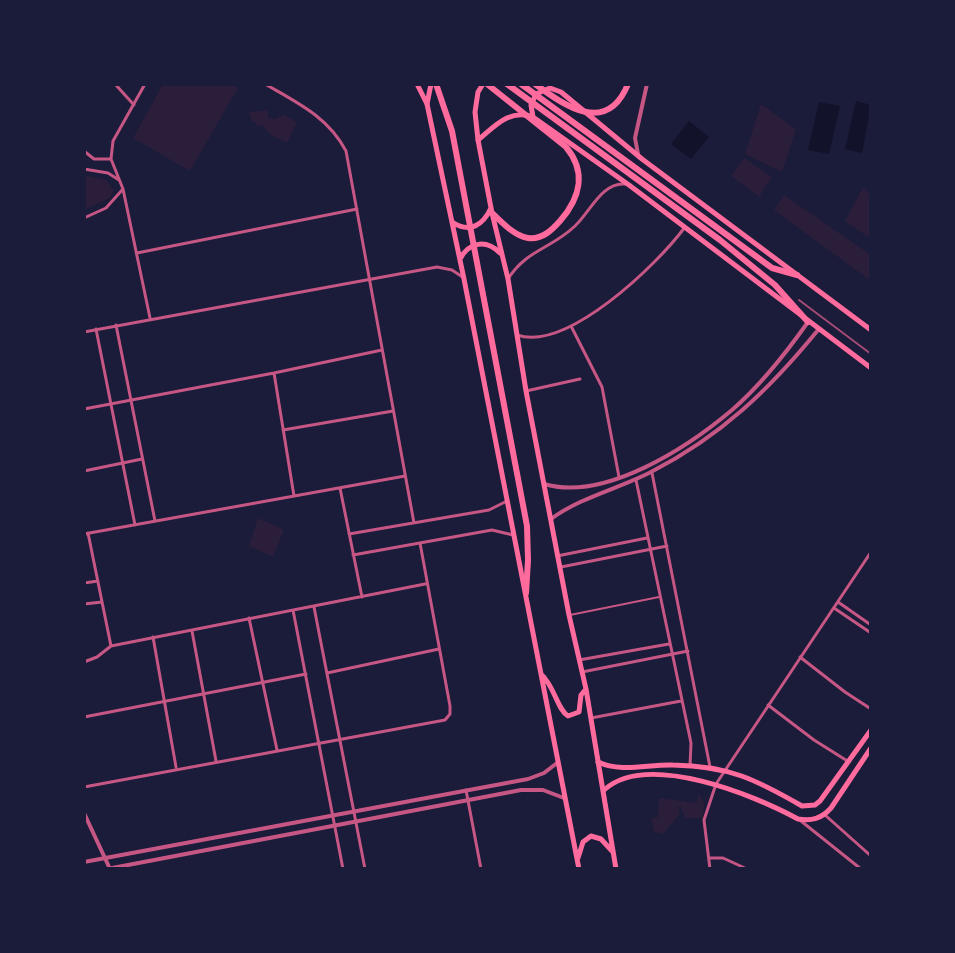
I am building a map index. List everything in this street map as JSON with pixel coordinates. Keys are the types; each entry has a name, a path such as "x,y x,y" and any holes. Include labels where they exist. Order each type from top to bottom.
{"highway":[{"path":"433,84 449,119 527,526 526,593"},
{"path":"485,84 566,147 579,171 574,203 549,233 539,237 519,235 491,211"},
{"path":"507,84 722,237 772,268 797,275"},
{"path":"521,84 722,237 775,285 808,322"},
{"path":"535,84 572,109 591,113 614,104 628,84"}],"main road":[{"path":"417,84 427,104 460,259 578,866"},
{"path":"427,104 433,84"},
{"path":"485,84 478,92 475,112 478,140 508,279 557,556 586,689 616,869"},
{"path":"533,117 531,105 536,94 546,89 557,90 642,159 871,330"},
{"path":"478,140 509,116 525,114 533,117 629,185 871,368"},
{"path":"451,221 462,227 475,227 491,211"},
{"path":"460,259 468,248 481,243 494,247 503,257"},
{"path":"541,673 552,685 560,710 568,716 579,712 581,695 586,689"},
{"path":"598,762 617,768 690,766 726,769 742,774 802,806 815,805 871,730"},
{"path":"604,790 622,779 660,776 716,784 798,819 809,820 825,815 871,748"},
{"path":"766,803 773,790"},
{"path":"826,793 837,800"},
{"path":"578,866 581,845 588,837 601,839 613,852"}],"street":[{"path":"115,84 134,105"},
{"path":"145,84 113,141 111,159 123,189 150,319"},
{"path":"265,84 319,115 346,151 414,523"},
{"path":"642,159 635,142 647,84"},
{"path":"84,151 94,159 111,159"},
{"path":"84,169 108,173 119,180"},
{"path":"508,279 520,261 570,231 608,187 620,183 629,185"},
{"path":"84,218 106,208 123,189"},
{"path":"137,253 357,209"},
{"path":"517,335 541,337 603,306 637,280 685,227"},
{"path":"84,332 437,267 452,270 464,279"},
{"path":"544,484 573,488 619,477 694,437 765,377 808,322"},
{"path":"116,325 155,521"},
{"path":"570,325 602,387 619,477"},
{"path":"96,329 135,525"},
{"path":"551,519 578,503 652,472 699,444 773,384 818,330"},
{"path":"84,409 382,350"},
{"path":"274,373 294,496"},
{"path":"765,377 773,384"},
{"path":"526,391 580,379"},
{"path":"747,395 753,402"},
{"path":"283,430 393,411"},
{"path":"694,437 699,444"},
{"path":"84,471 142,459"},
{"path":"633,472 691,743 690,766"},
{"path":"652,472 710,767"},
{"path":"111,646 86,533 405,476"},
{"path":"340,488 362,597"},
{"path":"349,534 489,510 507,501"},
{"path":"353,555 492,530 513,535"},
{"path":"557,556 647,538"},
{"path":"84,787 442,722 450,714 450,706 420,543"},
{"path":"560,567 667,546"},
{"path":"710,869 704,820 716,784 871,553"},
{"path":"866,559 871,562"},
{"path":"84,583 98,581"},
{"path":"84,662 111,646 427,584"},
{"path":"569,615 659,597"},
{"path":"838,601 871,625"},
{"path":"84,604 102,602"},
{"path":"314,607 365,869"},
{"path":"834,608 871,633"},
{"path":"293,610 343,869"},
{"path":"249,618 277,750"},
{"path":"192,630 216,761"},
{"path":"153,637 176,769"},
{"path":"579,660 669,644"},
{"path":"327,673 439,649"},
{"path":"582,672 688,651"},
{"path":"800,657 871,709"},
{"path":"84,717 306,674"},
{"path":"591,718 682,701"},
{"path":"768,705 849,762"},
{"path":"84,862 528,779 544,773 557,763"},
{"path":"84,813 109,869 528,789 543,790 564,798"},
{"path":"466,790 481,869"},
{"path":"825,815 871,856"},
{"path":"798,819 861,869"},
{"path":"708,858 723,858 747,869"}],"shaded area":[{"path":"163,84 232,84 238,88 190,171 133,138"},
{"path":"856,101 871,105 862,153 845,149"},
{"path":"819,102 840,106 829,154 808,150"},
{"path":"761,104 796,129 782,172 745,154"},
{"path":"267,110 269,118 276,119 283,114 297,122 287,143 271,135 262,125 252,122 249,112"},
{"path":"689,121 709,137 691,159 671,144"},
{"path":"744,158 772,177 759,197 731,176"},
{"path":"84,175 106,180 114,190 110,198 84,210"},
{"path":"863,187 871,195 871,239 845,221"},
{"path":"784,195 871,255 871,281 774,210"},
{"path":"258,518 284,530 273,557 249,546"},
{"path":"699,794 704,803 703,818 685,818 680,805 679,815 663,834 654,832 651,819 658,817 659,798 696,803"}],"railway":[{"path":"799,300 871,354"}]}
